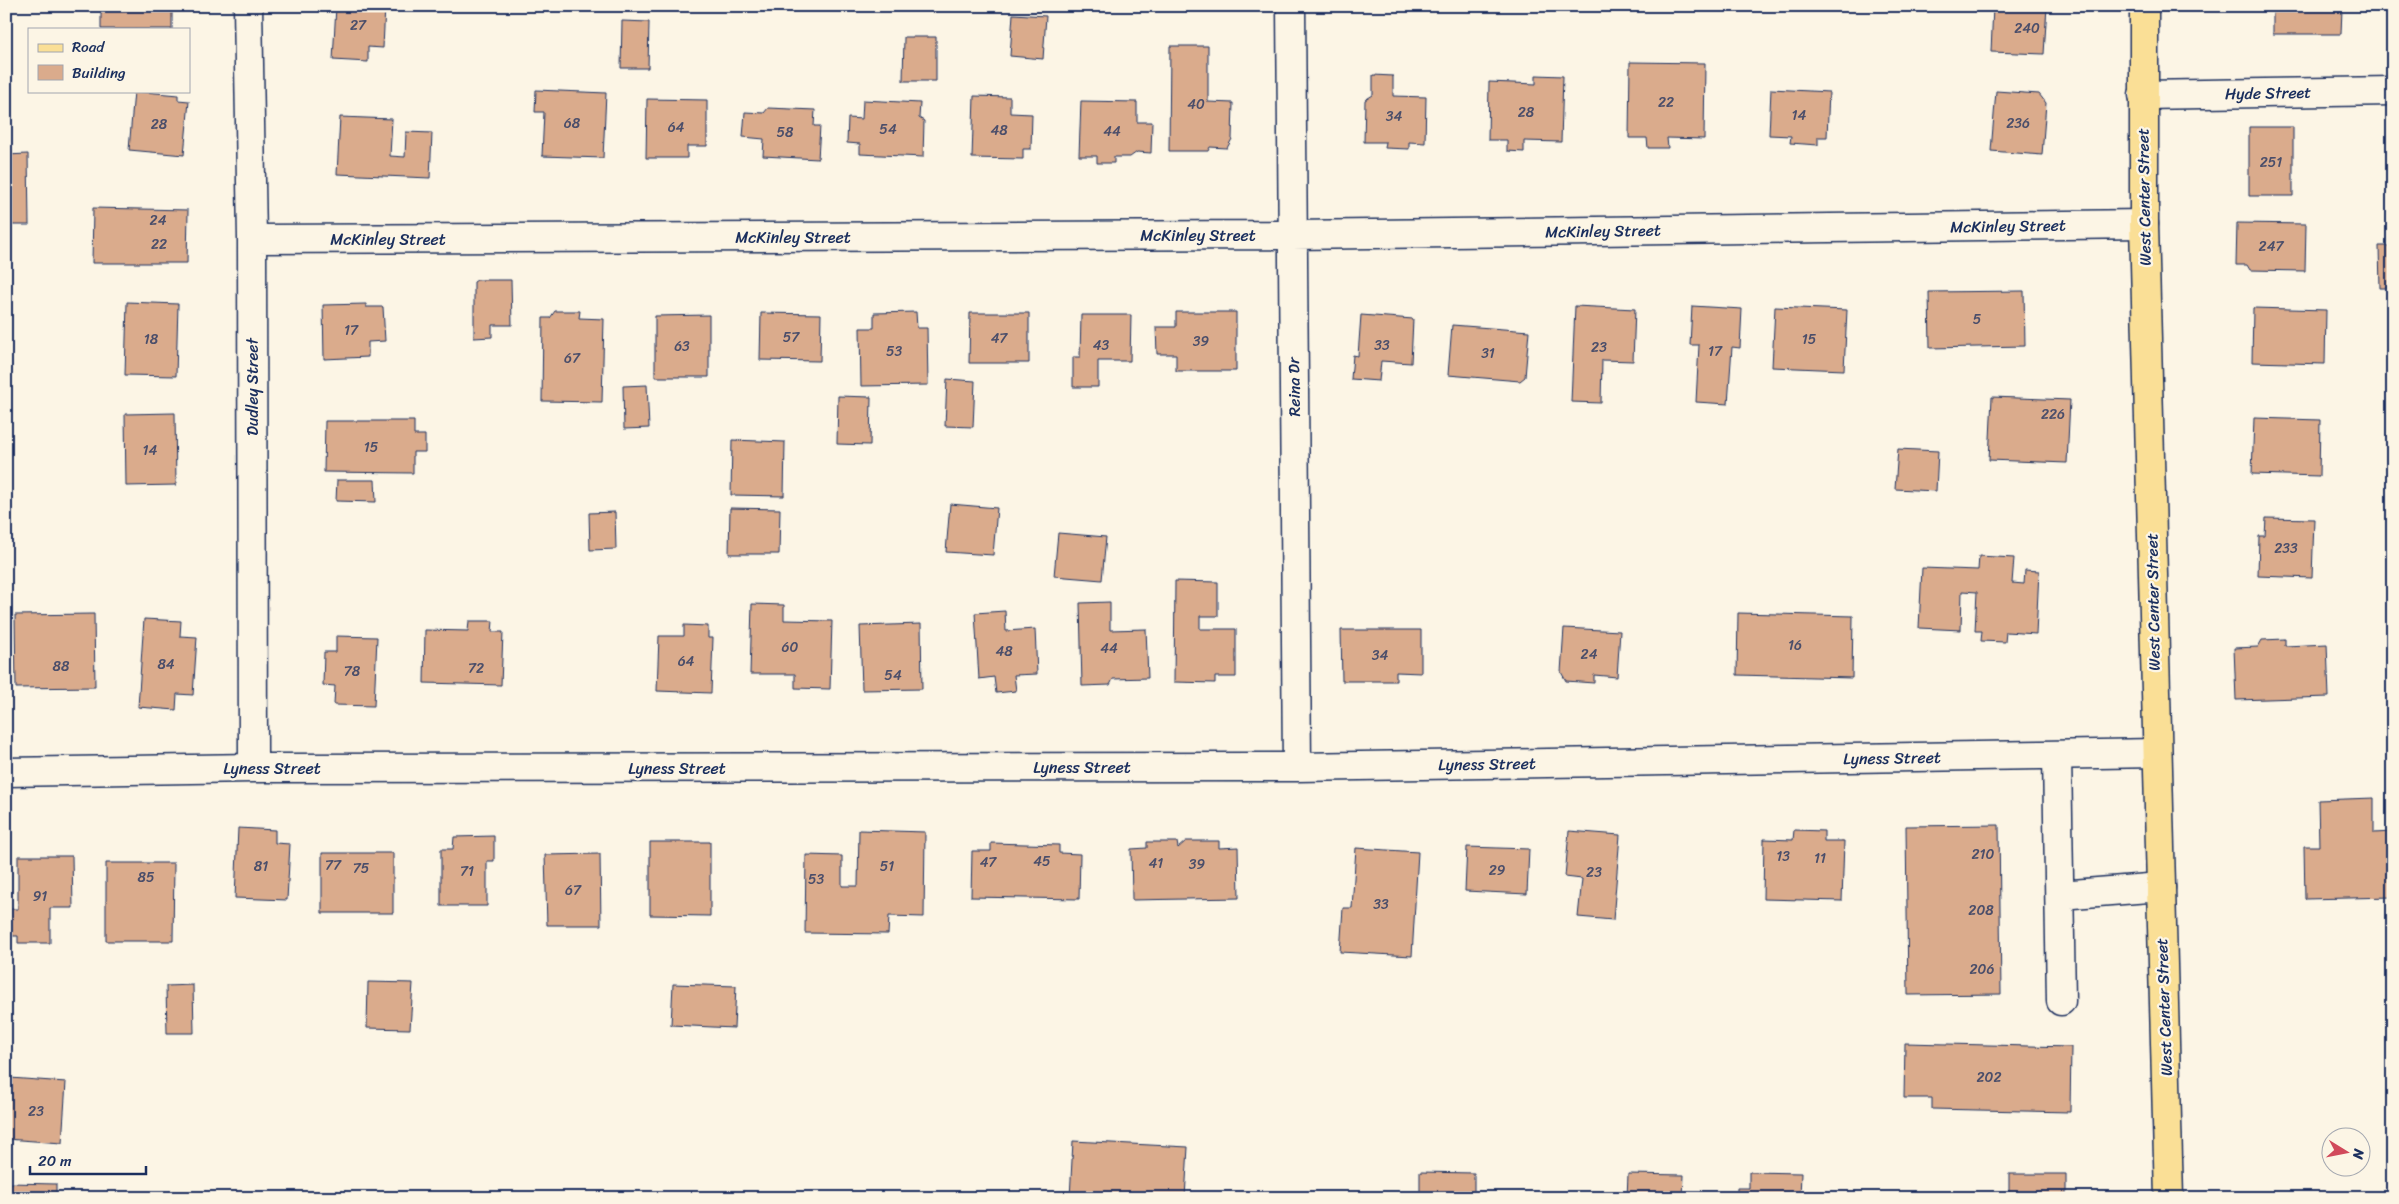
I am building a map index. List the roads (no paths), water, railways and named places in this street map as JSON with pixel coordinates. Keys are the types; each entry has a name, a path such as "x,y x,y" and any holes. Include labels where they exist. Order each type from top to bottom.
{"main road":[{"name":"West Center Street","path":"2144,6 2144,224 2169,1198"}],"street":[{"name":"Dudley Street","path":"248,6 252,239 254,768"},
{"name":"Reina Dr","path":"1291,6 1298,767"},
{"name":"Hyde Street","path":"2143,94 2393,91"},
{"name":"McKinley Street","path":"252,239 1292,235 2144,224"},
{"name":"Lyness Street","path":"6,772 254,768 1298,767 2157,753"},
{"path":"2057,755 2061,1001"},
{"path":"2060,895 2160,887"}]}
